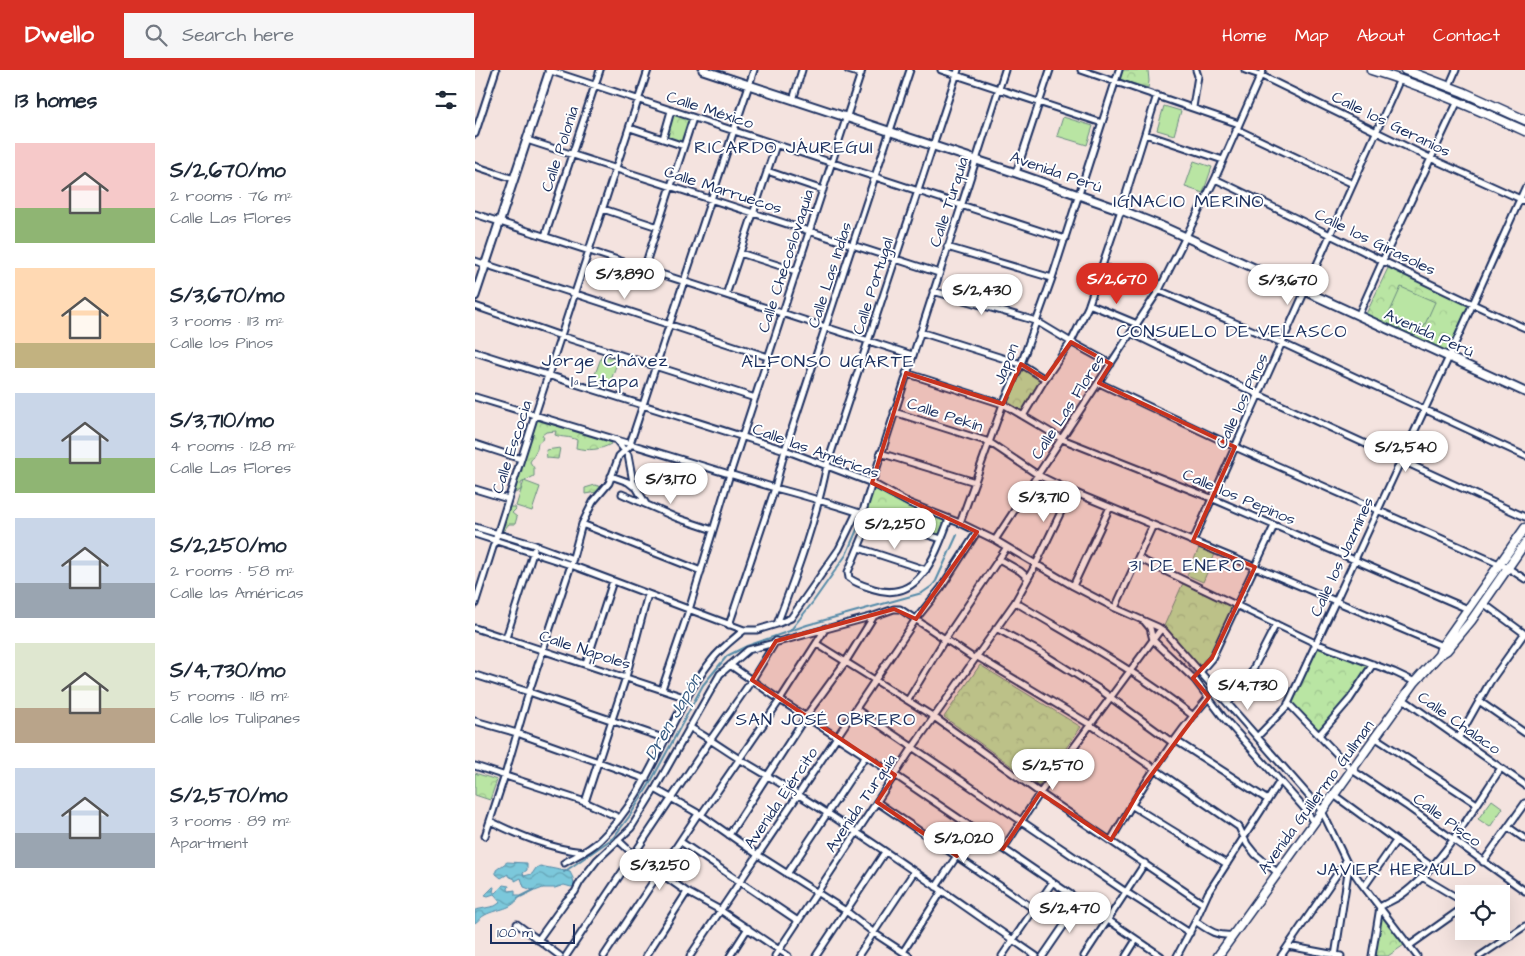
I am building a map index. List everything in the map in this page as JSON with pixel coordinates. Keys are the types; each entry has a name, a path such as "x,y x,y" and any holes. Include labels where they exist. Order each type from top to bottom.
{"main road":[{"path":"1371,70 1458,101 1525,131"},
{"path":"1405,70 1449,86 1525,120"},
{"name":"Avenida Guillermo Gullman","path":"1439,655 1441,646 1525,528"},
{"name":"Avenida Guillermo Gullman","path":"1218,956 1415,682 1439,655 1447,650 1525,543"}],"street":[{"path":"475,134 496,70"},
{"path":"475,296 501,222 549,70"},
{"name":"Calle México","path":"549,70 1065,239"},
{"name":"Calle Polonia","path":"545,236 600,70"},
{"name":"Calle Escocia","path":"475,604 648,70"},
{"name":"Avenida Perú","path":"703,70 711,71 749,86 976,159 1121,210 1305,291 1525,392"},
{"path":"485,836 529,692 572,562 582,524 593,502 605,490 619,456 630,444 755,70"},
{"path":"793,100 803,70"},
{"path":"849,70 862,72"},
{"name":"Calle Las Indias","path":"729,625 775,488 785,450 827,328 909,70"},
{"path":"941,70 958,72 999,89 1102,123"},
{"name":"Calle Turquía","path":"777,624 791,618 839,549 859,513 871,482 1005,70"},
{"path":"1017,173 1050,70"},
{"path":"1081,70 1157,95 1238,126 1353,184"},
{"name":"Japon","path":"960,523 1003,404 1021,364 1052,278 1119,70"},
{"path":"1193,108 1198,76 1196,70"},
{"name":"Calle los Geranios","path":"1245,70 1261,72 1431,158 1523,200"},
{"path":"1449,86 1456,70"},
{"name":"Calle Checoslovaquia","path":"663,689 742,436 862,72"},
{"name":"Calle Portugal","path":"777,624 792,585 820,499 827,465 958,72"},
{"name":"Calle Las Flores","path":"995,540 1159,290 1215,179 1261,72"},
{"name":"Calle los Pinos","path":"1193,541 1400,79"},
{"path":"1023,416 1045,379 1071,342 1089,304 1157,95"},
{"path":"1358,316 1458,101"},
{"path":"663,139 671,111"},
{"path":"644,268 693,118"},
{"path":"630,128 684,146"},
{"path":"1145,134 1223,160"},
{"name":"Calle Marruecos","path":"527,140 939,273"},
{"path":"726,295 776,145"},
{"path":"475,166 514,179"},
{"path":"767,171 823,190"},
{"name":"Calle los Girasoles","path":"1215,179 1473,304 1524,326"},
{"name":"Calle los Jazmines","path":"1257,737 1288,703 1523,200 1525,188"},
{"path":"603,209 657,227"},
{"path":"475,214 912,355"},
{"path":"947,247 1052,278"},
{"path":"740,252 796,271"},
{"path":"475,262 768,357"},
{"path":"1102,266 1282,343 1525,456"},
{"path":"933,291 1036,321 1111,364"},
{"path":"1089,304 1137,324"},
{"path":"475,306 561,336 755,398"},
{"path":"920,332 1021,364 1045,379"},
{"path":"1131,333 1259,395 1525,517"},
{"name":"Calle las Américas","path":"475,352 785,450 871,482 909,503 960,523 995,540 1073,586 1159,628"},
{"name":"Calle los Pepinos","path":"906,373 1003,404 1062,439 1211,498 1467,609"},
{"path":"1099,383 1235,447 1508,568 1525,579"},
{"path":"475,397 775,488 820,499 941,539"},
{"name":"Calle Pekín","path":"894,412 989,442 1038,474 1071,491 1441,646"},
{"path":"614,439 625,450 631,461 633,482 646,504"},
{"path":"475,444 521,459"},
{"path":"880,453 975,482"},
{"path":"611,476 628,482 636,488"},
{"path":"475,489 508,499"},
{"name":"Avenida Turquía","path":"775,956 913,747 1015,602 1036,564 1071,491"},
{"path":"622,494 677,518 713,530"},
{"path":"1073,586 1110,508"},
{"path":"871,517 848,572 849,578 857,584 886,593 899,592 915,583 926,570 937,551 949,519"},
{"path":"582,524 701,571"},
{"path":"1115,608 1153,525"},
{"path":"1200,672 1212,658 1274,526"},
{"path":"475,527 535,545 613,581 744,630 757,630 777,624"},
{"name":"Avenida Ejército","path":"690,956 916,619 941,588 977,532"},
{"path":"475,534 572,562"},
{"path":"506,638 535,545"},
{"path":"907,700 945,639 1007,547"},
{"path":"859,548 926,570"},
{"path":"1138,558 1315,643 1373,664 1415,682"},
{"path":"999,559 1028,578"},
{"path":"475,580 482,582"},
{"path":"585,664 613,581"},
{"path":"585,802 626,677 648,594"},
{"path":"1015,602 1131,670 1192,715"},
{"path":"1459,737 1490,682 1525,634 1483,603"},
{"path":"538,940 597,860 631,828 719,674 748,650 894,609 900,609 945,639 1091,725 1239,827 1250,848 1260,859 1278,872"},
{"path":"729,835 806,716 846,661 873,616"},
{"path":"1145,622 1150,628 1153,640 1181,665 1209,697 1223,717 1304,808 1314,823"},
{"path":"1228,703 1247,681 1276,624"},
{"name":"Calle Napoles","path":"475,628 687,698"},
{"path":"604,956 817,644 826,628"},
{"path":"996,628 1040,652 1111,697 1174,741 1268,800"},
{"path":"1003,849 1040,793 1153,640 1159,628 1228,703 1322,811 1348,863 1417,956"},
{"path":"564,863 599,842 620,818 646,779 687,698 711,661 723,647 744,630"},
{"path":"566,956 752,680 776,641"},
{"path":"817,644 934,717 1040,793 1202,903"},
{"path":"1319,735 1350,699 1373,664"},
{"path":"730,665 779,700 866,755 1079,902 1161,956"},
{"path":"475,675 666,739"},
{"path":"1111,840 1154,770 1192,715 1209,697"},
{"name":"Calle Chalaco","path":"1403,699 1525,785"},
{"path":"1479,701 1525,733"},
{"name":"Calle Pisco","path":"1288,703 1352,770 1408,806 1525,891"},
{"path":"856,709 1126,892 1190,933"},
{"path":"475,721 517,733 646,779"},
{"path":"689,727 799,794 1036,956"},
{"path":"1375,738 1477,804"},
{"path":"787,874 866,755"},
{"path":"475,766 585,802 620,818"},
{"path":"1380,907 1400,896 1422,877 1453,839 1501,768"},
{"path":"1177,956 1190,933 1202,903 1280,781"},
{"path":"655,789 700,815 758,855 846,911 874,933 909,956"},
{"path":"1334,795 1431,866"},
{"path":"877,802 1034,909"},
{"path":"1483,862 1525,803"},
{"path":"1131,805 1227,864"},
{"path":"490,821 536,841 585,852"},
{"path":"1508,827 1525,839"},
{"path":"936,887 975,829"},
{"path":"618,840 634,855 687,892 720,910 788,956"},
{"path":"1364,887 1396,841"},
{"path":"681,842 797,921"},
{"path":"817,956 885,852"},
{"path":"1084,956 1145,863"},
{"path":"1281,956 1348,863"},
{"path":"1335,955 1348,863"},
{"path":"858,956 914,872"},
{"path":"1422,877 1455,897"},
{"path":"1002,956 1052,883"},
{"path":"903,952 942,891"},
{"path":"646,956 687,892"},
{"path":"1043,956 1079,902"},
{"path":"1372,956 1380,907"},
{"path":"1409,946 1455,913"},
{"path":"1195,921 1222,936 1233,935"},
{"path":"517,924 555,955"},
{"path":"1480,956 1525,926"},
{"path":"730,956 748,928"},
{"path":"1126,956 1136,940"},
{"path":"1288,946 1341,956"}],"highlighted area":[{"path":"1071,342 1111,364 1099,383 1235,447 1193,541 1255,567 1212,658 1193,678 1209,697 1138,793 1111,840 1040,793 1003,849 975,829 957,856 877,802 895,775 752,680 776,641 894,609 916,619 977,532 872,483 906,373 1003,404 1021,364 1045,379"}],"green space":[{"path":"1122,70 1148,70 1148,88 1119,79"},
{"path":"1164,106 1181,111 1174,135 1157,130"},
{"path":"672,114 690,119 683,142 665,136"},
{"path":"1063,117 1093,126 1087,145 1057,136"},
{"path":"1194,161 1212,167 1203,193 1185,187"},
{"path":"1389,266 1469,304 1447,352 1366,314"},
{"path":"1401,287 1435,302 1422,331 1388,316"},
{"path":"602,355 618,360 609,386 593,380"},
{"path":"1021,367 1043,379 1022,414 1004,404"},
{"path":"535,415 608,439 611,444 598,449 580,449 576,448 577,440 555,435 556,431 546,432 542,435 544,438 538,443 530,462 534,468 534,476 521,483 521,490 515,493 512,491"},
{"path":"560,448 558,459 547,458 546,450"},
{"path":"524,481 540,487 532,511 516,506"},
{"path":"595,485 602,487 597,492 585,494 585,488"},
{"path":"873,487 894,499 945,521 940,536 865,512"},
{"path":"507,507 515,507 516,509 512,513 517,517 515,524 509,524 500,532"},
{"path":"1199,548 1215,554 1203,582 1187,575"},
{"path":"1183,583 1233,606 1209,659 1200,667 1164,626"},
{"path":"1316,646 1369,665 1346,700 1319,731 1291,702"},
{"path":"980,665 1081,727 1039,786 944,717"},
{"path":"475,773 497,780 490,800 475,795"},
{"path":"1492,800 1503,808 1490,827 1478,819"},
{"path":"1381,913 1404,945 1388,956 1375,956"}],"water":[{"path":"507,862 527,863 527,870 523,873 524,876 532,874 540,866 570,872 574,886 564,885 535,891 524,887 521,878 515,881 508,874 501,878 496,874 496,870"},
{"path":"503,885 509,886 509,891 515,890 515,895 521,895 509,907 485,915 475,923 475,910 495,906 501,902 494,894 485,895 493,887 493,892 495,893"}],"waterway":[{"path":"790,631 846,555 862,518"},
{"name":"Dren Japón","path":"564,872 613,838 629,817 649,785 703,685 727,656 747,646 807,625 922,593 936,581 957,535"},
{"name":"Dren Japón","path":"518,898 534,890"}],"district":[{"name":"RICARDO JÁUREGUI","path":"784,147"},
{"name":"IGNACIO MERINO","path":"1189,201"},
{"name":"CONSUELO DE VELASCO","path":"1232,331"},
{"name":"ALFONSO UGARTE","path":"828,361"},
{"name":"Jorge Chávez 1ª Etapa","path":"605,370"},
{"name":"31 DE ENERO","path":"1187,565"},
{"name":"SAN JOSÉ OBRERO","path":"826,719"},
{"name":"JAVIER HERAULD","path":"1397,869"}]}
